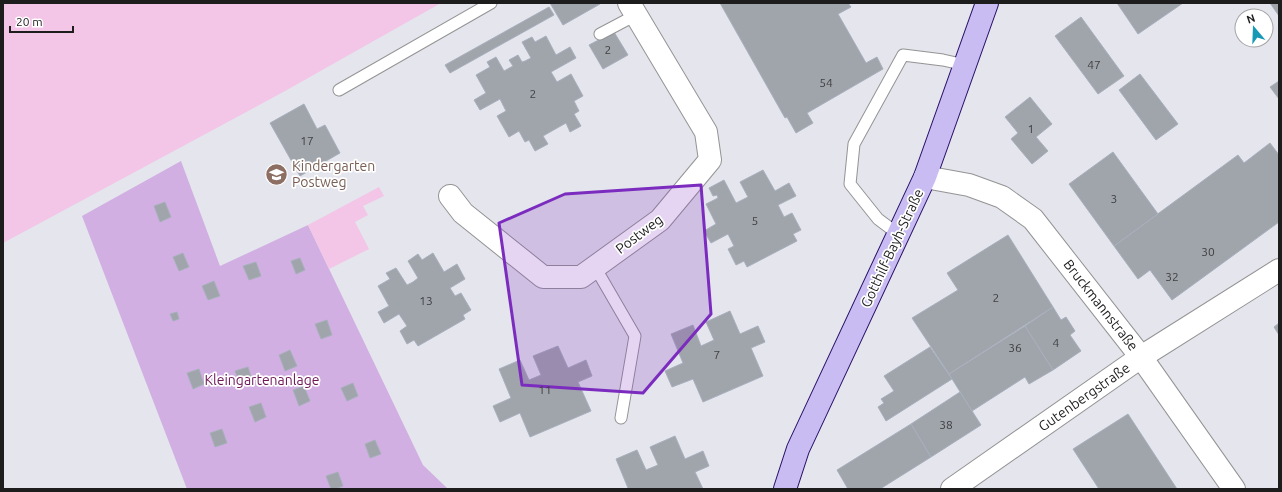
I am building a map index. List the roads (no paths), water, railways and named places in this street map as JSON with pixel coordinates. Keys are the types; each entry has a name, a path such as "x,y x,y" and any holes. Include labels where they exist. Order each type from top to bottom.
{"street":[{"name":"Gotthilf-Bayh-Straße","path":"785,489 798,449 925,177 987,3"},
{"name":"Postweg","path":"450,196 463,213 543,277 581,277 660,220 710,160 706,132 633,9"},
{"name":"Bruckmannstraße","path":"925,177 969,185 1002,197 1033,219 1141,357 1234,489"},
{"name":"Gutenbergstraße","path":"952,489 1141,357 1279,270"}],"lane":[{"path":"339,90 491,3"},
{"path":"600,34 633,9"},
{"path":"898,234 878,219 850,184 854,144 903,55 943,60 965,65"},
{"path":"595,267 635,336 621,418"}],"place":[{"name":"Kindergarten Postweg","path":"276,174"}],"park label":[{"name":"Kleingartenanlage","path":"262,380"}]}
